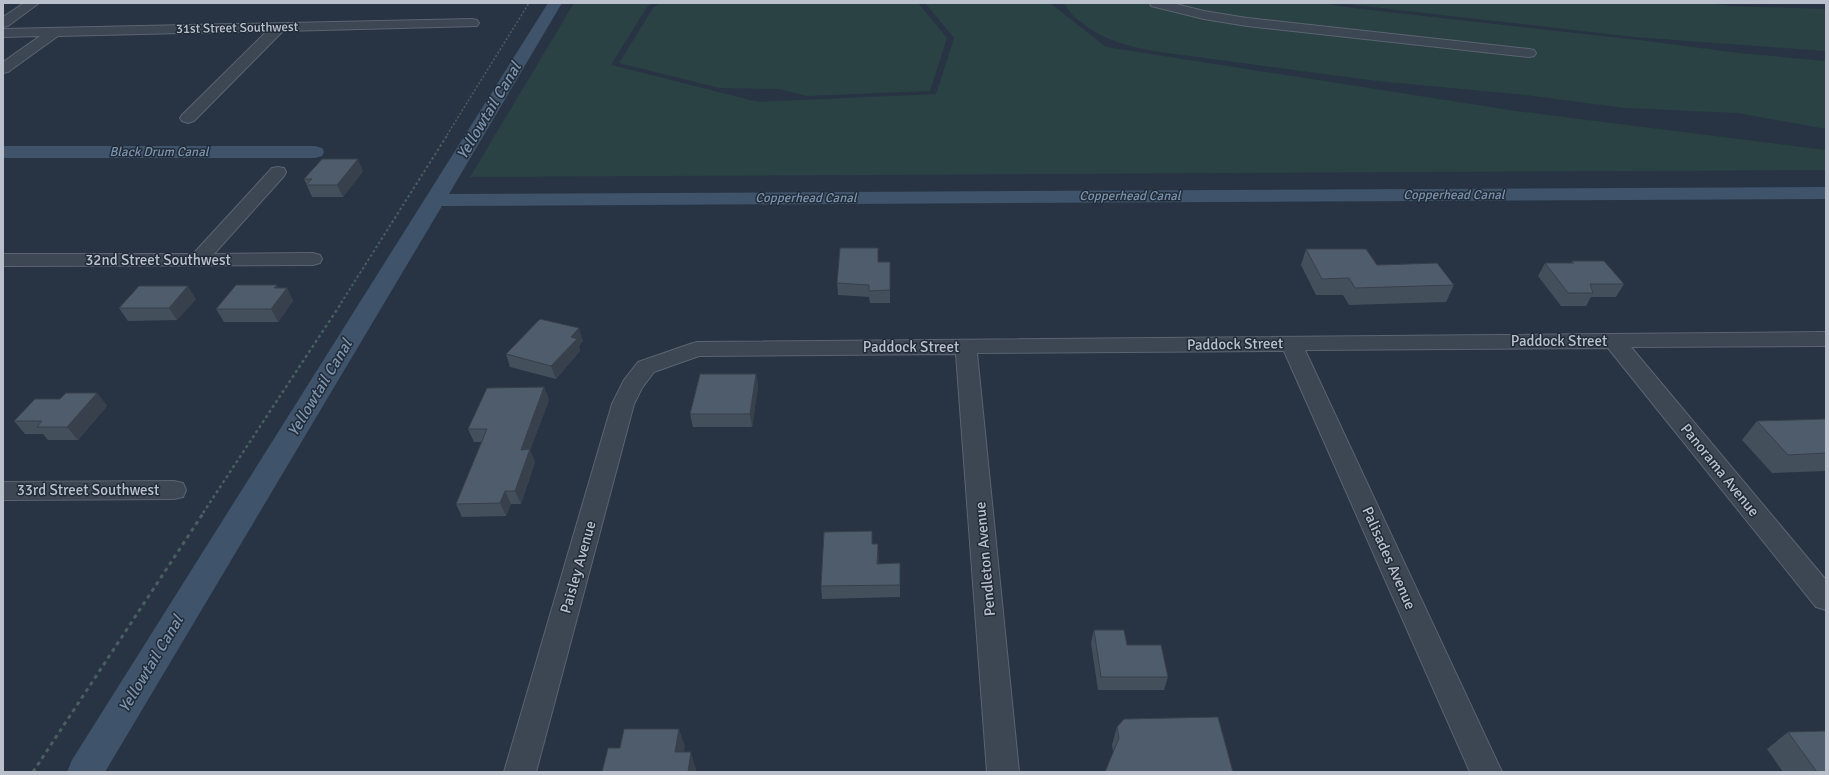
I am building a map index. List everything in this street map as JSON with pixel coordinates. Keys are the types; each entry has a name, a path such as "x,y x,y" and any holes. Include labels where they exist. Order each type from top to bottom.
{"street":[{"path":"3,23 33,3"},
{"path":"1156,3 1204,15 1247,22 1528,53"},
{"name":"31st Street Southwest","path":"3,33 472,23"},
{"path":"188,118 279,27"},
{"path":"3,69 55,32"},
{"path":"198,260 278,172"},
{"name":"32nd Street Southwest","path":"3,260 313,259"},
{"name":"Paddock Street","path":"646,368 697,349 1826,339"},
{"name":"Panorama Avenue","path":"1614,341 1826,599"},
{"name":"Palisades Avenue","path":"1292,344 1486,772"},
{"name":"Pendleton Avenue","path":"966,347 1003,772"},
{"name":"Paisley Avenue","path":"520,772 622,404 632,384 646,368"},
{"name":"33rd Street Southwest","path":"3,491 174,490"}],"path":[{"path":"33,772 379,246 529,3"}],"green space":[{"path":"574,3 653,3 647,7 611,65 758,102 936,94 954,38 925,3 1050,3 1106,47 1516,111 1826,150 1826,170 470,177"},
{"path":"660,3 918,3 947,38 930,91 807,96 778,89 720,88 619,63 653,8"},
{"path":"1063,3 1322,3 1353,8 1647,41 1738,53 1826,61 1826,129 1738,113 1625,108 1526,95 1377,81 1160,52 1125,45 1095,32 1073,16"},
{"path":"1338,3 1707,3 1730,6 1826,9 1826,51 1634,37"}],"building":[{"path":"322,159 358,159 337,185 306,185 312,179 304,179"},
{"path":"840,248 878,248 878,262 890,262 890,290 869,291 869,285 837,283"},
{"path":"1306,249 1366,249 1377,265 1437,263 1454,285 1355,288 1349,278 1322,279"},
{"path":"1572,261 1604,261 1624,284 1590,284 1593,293 1568,293 1545,263 1574,263"},
{"path":"236,285 277,285 274,288 287,288 271,309 216,309"},
{"path":"139,286 188,286 169,308 119,308"},
{"path":"540,319 579,328 571,337 577,339 551,366 506,354"},
{"path":"700,374 756,374 750,414 690,414"},
{"path":"544,387 521,450 530,449 515,491 505,491 500,503 456,504 487,429 468,429 487,388"},
{"path":"66,393 97,393 67,427 37,427 42,421 14,421 35,399 60,399"},
{"path":"1826,419 1826,453 1788,455 1757,421"},
{"path":"872,531 872,544 878,544 877,564 900,563 900,585 821,586 824,532"},
{"path":"1094,630 1124,630 1127,645 1161,645 1168,677 1101,677"},
{"path":"1218,717 1233,772 1105,772 1119,738 1117,727 1124,719"},
{"path":"624,729 679,729 675,752 691,752 688,772 602,772 608,748 620,748"},
{"path":"1826,731 1826,772 1817,772 1788,732"}],"waterway":[{"name":"Yellowtail Canal","path":"85,772 555,3"},
{"name":"Black Drum Canal","path":"3,152 315,152"},
{"name":"Copperhead Canal","path":"435,200 1826,193"}]}
